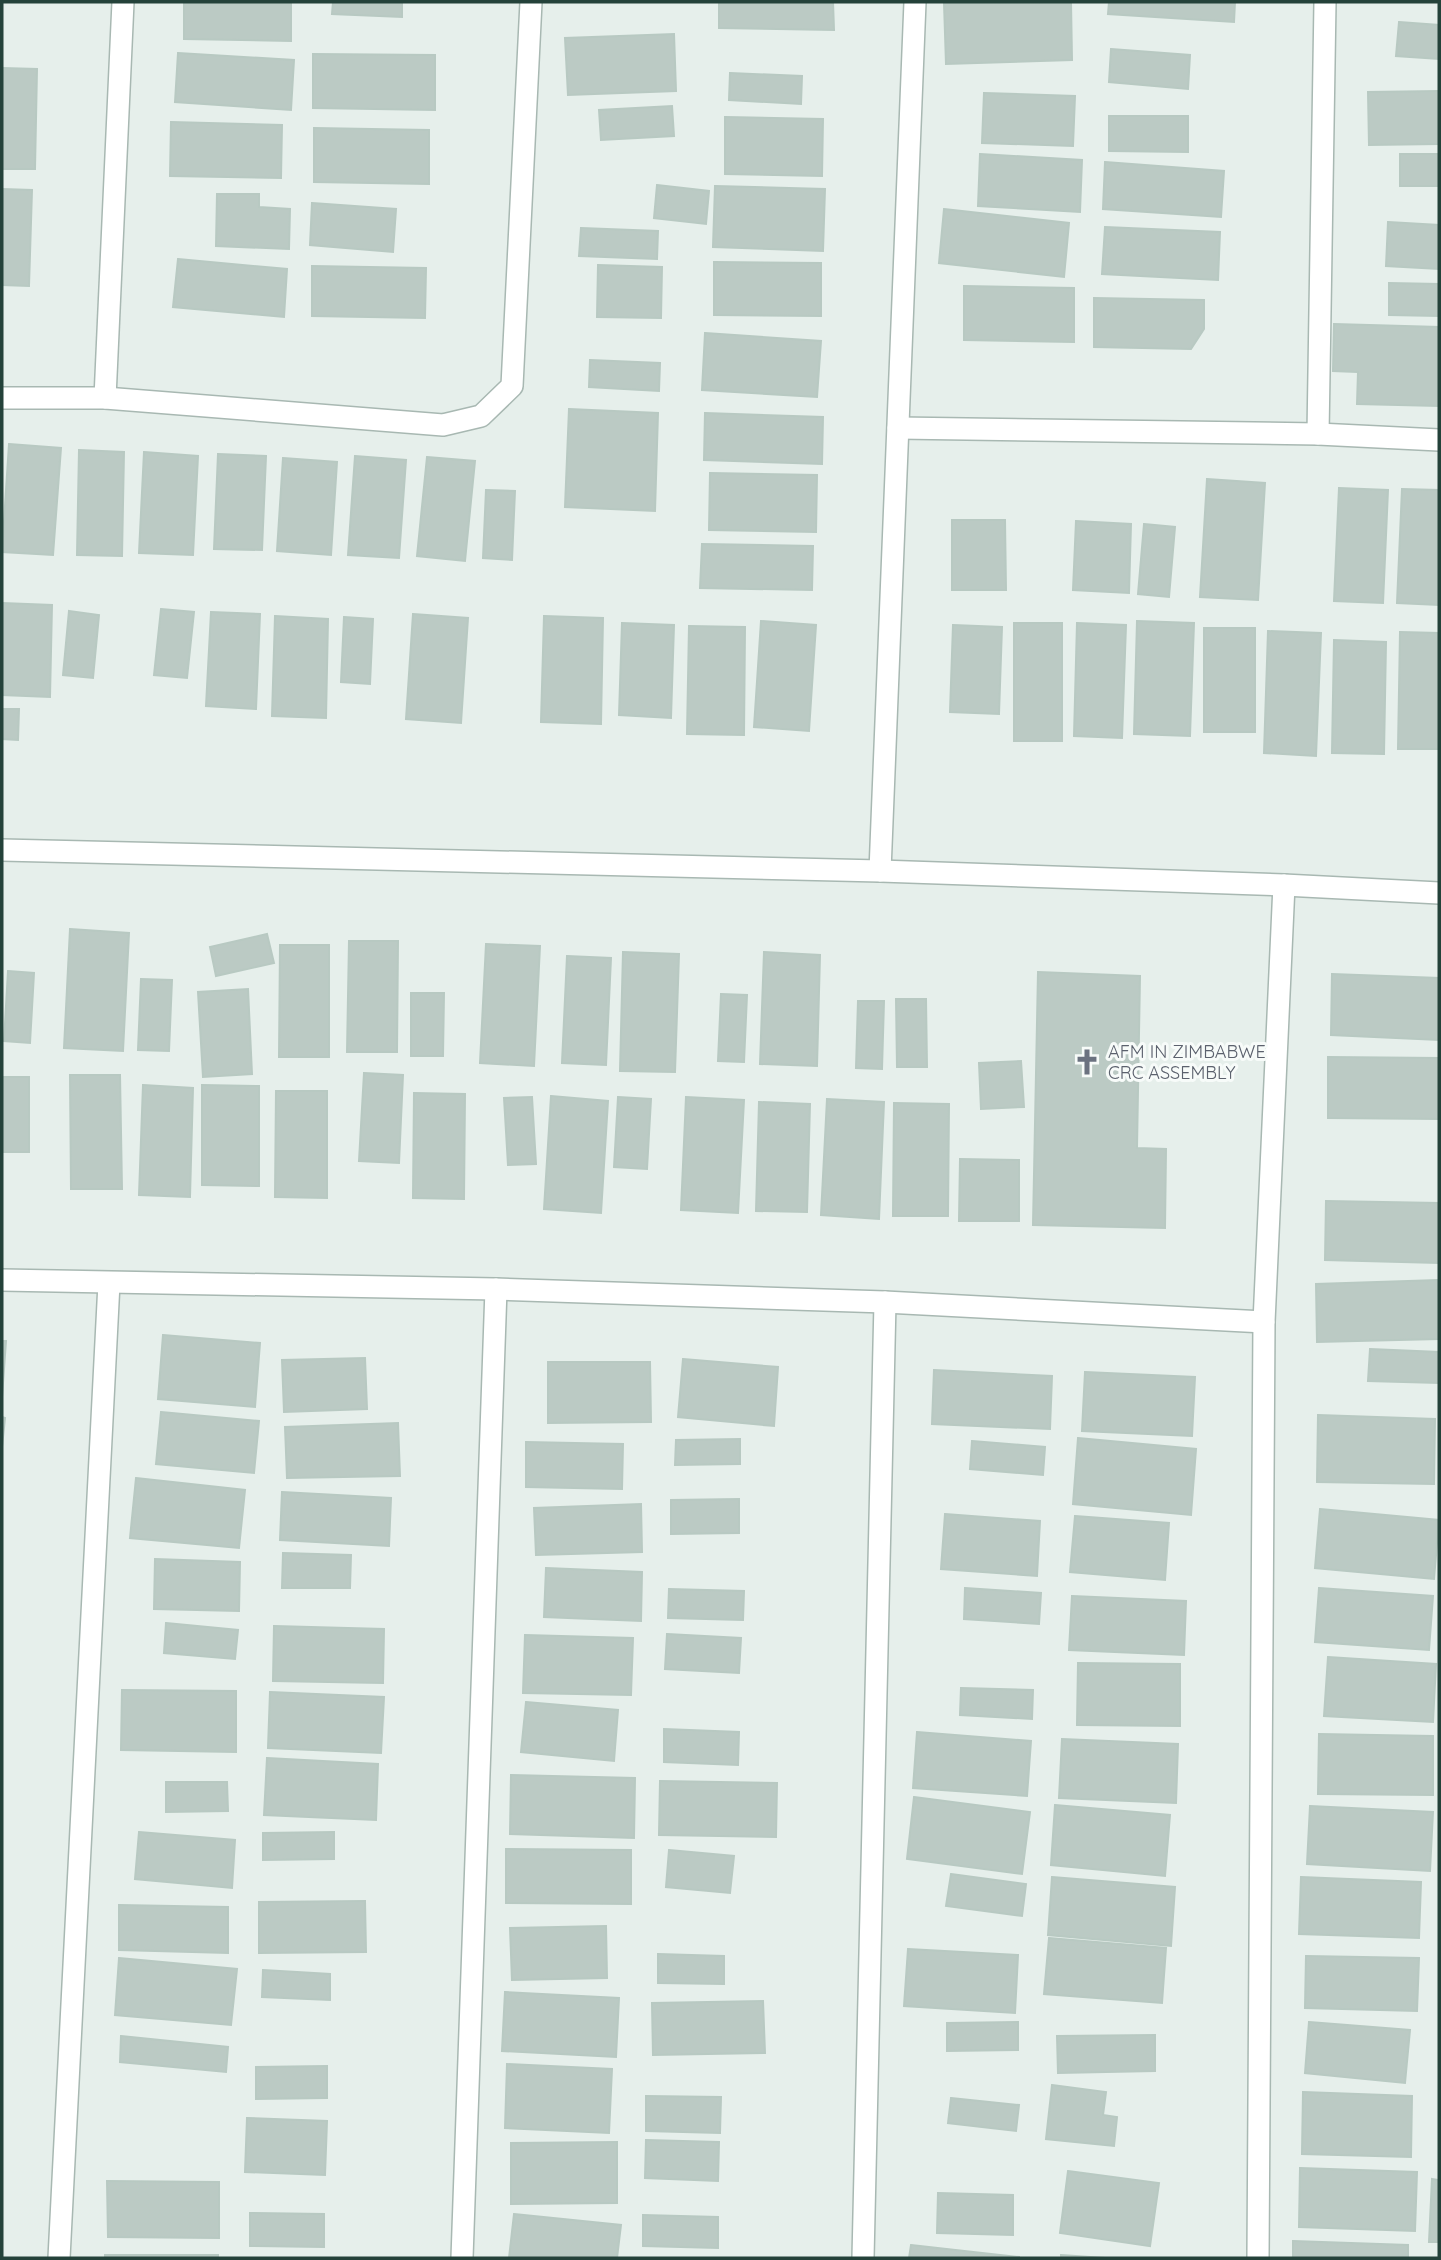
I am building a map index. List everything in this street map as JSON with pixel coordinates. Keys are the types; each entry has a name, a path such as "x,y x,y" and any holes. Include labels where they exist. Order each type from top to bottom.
{"street":[{"path":"105,398 123,2"},
{"path":"2,398 105,398 443,425 481,416 512,386 531,2"},
{"path":"880,872 915,2"},
{"path":"1318,434 1325,2"},
{"path":"898,428 1318,434 1439,440"},
{"path":"2,850 880,872 1284,885 1439,893"},
{"path":"1258,2258 1264,1322 1284,885"},
{"path":"2,1280 496,1289 885,1302 1264,1322"},
{"path":"59,2258 108,1283"},
{"path":"462,2258 496,1289"},
{"path":"863,2258 885,1302"}],"building":[{"path":"184,2 291,2 291,41 184,39"},
{"path":"333,2 402,2 402,17 332,14"},
{"path":"719,2 833,2 834,30 719,28"},
{"path":"1071,2 1072,60 946,64 944,3"},
{"path":"1109,2 1235,2 1234,22 1108,14"},
{"path":"1399,22 1439,25 1439,59 1396,56"},
{"path":"674,34 676,91 568,95 565,38"},
{"path":"1111,49 1190,55 1188,89 1109,82"},
{"path":"178,53 294,60 291,110 175,102"},
{"path":"313,54 435,55 435,110 313,108"},
{"path":"2,68 37,69 35,169 2,169"},
{"path":"730,73 802,76 801,104 729,100"},
{"path":"1439,91 1439,144 1369,145 1368,92"},
{"path":"984,93 1075,96 1073,146 982,143"},
{"path":"672,106 674,136 601,140 599,110"},
{"path":"1109,116 1188,116 1188,152 1109,151"},
{"path":"725,117 823,119 822,176 725,174"},
{"path":"171,122 282,125 281,178 170,176"},
{"path":"314,128 429,130 429,184 314,182"},
{"path":"980,154 1082,160 1080,212 978,206"},
{"path":"1400,154 1439,154 1439,186 1400,186"},
{"path":"1105,162 1224,171 1221,217 1103,209"},
{"path":"657,185 709,191 706,224 654,218"},
{"path":"715,186 825,189 823,251 713,247"},
{"path":"2,189 32,190 29,286 2,285"},
{"path":"217,194 259,194 259,207 290,209 289,249 216,246"},
{"path":"312,203 396,209 393,252 310,245"},
{"path":"944,209 1069,223 1064,277 939,263"},
{"path":"1388,222 1439,225 1439,269 1386,266"},
{"path":"1105,227 1220,232 1218,280 1102,274"},
{"path":"581,228 658,231 657,259 579,256"},
{"path":"178,259 287,269 284,317 173,307"},
{"path":"714,262 821,263 821,316 714,315"},
{"path":"598,265 662,267 661,318 597,317"},
{"path":"312,266 426,268 425,318 312,316"},
{"path":"1389,283 1439,284 1439,316 1389,315"},
{"path":"964,286 1074,288 1074,342 964,340"},
{"path":"1094,298 1204,300 1204,329 1191,349 1094,347"},
{"path":"1334,324 1439,327 1439,406 1357,404 1358,372 1333,371"},
{"path":"705,333 821,341 817,397 702,390"},
{"path":"590,360 660,363 659,391 589,387"},
{"path":"569,409 658,413 655,511 565,507"},
{"path":"705,413 823,417 822,464 704,460"},
{"path":"9,444 61,448 53,555 2,552"},
{"path":"79,450 124,452 122,556 77,555"},
{"path":"144,452 198,456 193,555 139,553"},
{"path":"218,454 266,456 262,550 214,549"},
{"path":"355,456 406,460 399,558 348,555"},
{"path":"427,457 475,461 465,561 417,556"},
{"path":"283,458 337,462 331,555 277,551"},
{"path":"710,473 817,475 816,532 709,530"},
{"path":"1207,479 1265,483 1258,600 1200,597"},
{"path":"1339,488 1388,490 1383,603 1334,601"},
{"path":"1402,489 1439,490 1439,605 1397,603"},
{"path":"486,490 515,491 512,560 483,558"},
{"path":"952,520 1005,520 1006,590 952,590"},
{"path":"1076,521 1131,524 1129,593 1073,590"},
{"path":"1144,524 1175,527 1169,597 1138,594"},
{"path":"702,544 813,546 812,590 700,588"},
{"path":"2,603 52,605 50,697 2,695"},
{"path":"161,609 194,612 187,678 154,675"},
{"path":"69,611 99,615 93,678 63,675"},
{"path":"211,612 260,614 256,709 206,706"},
{"path":"413,614 468,618 461,723 406,719"},
{"path":"275,616 328,619 326,718 272,716"},
{"path":"544,616 603,618 601,724 541,722"},
{"path":"344,617 373,619 370,684 341,682"},
{"path":"761,621 816,625 809,731 754,727"},
{"path":"1137,621 1194,623 1190,736 1134,734"},
{"path":"622,623 674,625 671,718 619,715"},
{"path":"1014,623 1062,623 1062,741 1014,741"},
{"path":"1077,623 1126,625 1122,738 1074,736"},
{"path":"953,625 1002,627 999,714 950,712"},
{"path":"689,626 745,627 744,735 687,734"},
{"path":"1204,628 1255,628 1255,732 1204,732"},
{"path":"1268,631 1321,633 1316,756 1264,753"},
{"path":"1400,632 1439,633 1439,749 1398,749"},
{"path":"1334,640 1386,642 1384,754 1332,753"},
{"path":"2,709 19,709 18,740 2,739"},
{"path":"70,929 129,933 123,1051 64,1048"},
{"path":"267,934 274,963 216,976 210,947"},
{"path":"349,941 398,941 397,1052 347,1052"},
{"path":"486,944 540,946 534,1066 480,1063"},
{"path":"280,945 329,945 329,1057 279,1057"},
{"path":"623,952 679,954 675,1072 620,1071"},
{"path":"764,952 820,955 817,1066 760,1064"},
{"path":"567,956 611,958 606,1065 562,1063"},
{"path":"8,971 34,973 30,1043 4,1041"},
{"name":"AFM IN ZIMBABWE CRC ASSEMBLY","path":"1038,972 1140,976 1137,1148 1166,1149 1165,1228 1033,1225"},
{"path":"1332,974 1439,978 1439,1040 1331,1035"},
{"path":"141,979 172,980 169,1051 138,1050"},
{"path":"248,989 252,1074 203,1077 198,992"},
{"path":"411,993 444,993 443,1056 411,1056"},
{"path":"721,994 747,995 744,1062 718,1061"},
{"path":"896,999 926,999 927,1067 897,1067"},
{"path":"858,1001 884,1001 882,1069 856,1068"},
{"path":"1328,1057 1439,1058 1439,1119 1328,1118"},
{"path":"1021,1061 1024,1107 981,1109 979,1063"},
{"path":"364,1073 403,1075 399,1163 359,1161"},
{"path":"70,1075 120,1075 122,1189 71,1189"},
{"path":"2,1077 29,1077 29,1152 2,1152"},
{"path":"143,1085 193,1088 190,1197 139,1195"},
{"path":"202,1085 259,1086 259,1186 202,1185"},
{"path":"276,1091 327,1091 327,1198 275,1197"},
{"path":"414,1093 465,1094 464,1199 413,1198"},
{"path":"551,1096 608,1101 601,1213 544,1209"},
{"path":"532,1097 536,1164 508,1165 504,1098"},
{"path":"618,1097 651,1099 647,1169 614,1167"},
{"path":"686,1097 744,1100 738,1213 681,1210"},
{"path":"827,1099 884,1102 879,1219 821,1215"},
{"path":"759,1102 810,1104 807,1212 756,1211"},
{"path":"894,1103 949,1104 948,1216 893,1216"},
{"path":"960,1159 1019,1160 1019,1221 959,1221"},
{"path":"1326,1201 1439,1203 1439,1263 1325,1260"},
{"path":"1438,1280 1439,1339 1317,1342 1316,1284"},
{"path":"163,1335 260,1343 255,1407 158,1399"},
{"path":"2,1341 6,1341 2,1397"},
{"path":"1370,1349 1439,1352 1439,1383 1368,1381"},
{"path":"365,1358 367,1409 284,1412 282,1360"},
{"path":"683,1359 778,1367 774,1426 678,1417"},
{"path":"548,1362 650,1362 651,1422 548,1423"},
{"path":"934,1370 1052,1376 1050,1429 932,1424"},
{"path":"1085,1372 1195,1377 1192,1436 1082,1431"},
{"path":"161,1412 259,1421 254,1473 156,1464"},
{"path":"1318,1415 1435,1419 1434,1484 1317,1482"},
{"path":"2,1417 5,1418 2,1447"},
{"path":"398,1423 400,1476 287,1478 285,1427"},
{"path":"1078,1438 1196,1449 1191,1515 1073,1504"},
{"path":"740,1439 740,1464 675,1465 676,1440"},
{"path":"972,1441 1045,1447 1043,1475 970,1469"},
{"path":"526,1442 623,1444 622,1489 526,1487"},
{"path":"136,1478 245,1490 239,1548 130,1538"},
{"path":"282,1492 391,1498 389,1546 280,1540"},
{"path":"739,1499 739,1533 671,1534 671,1500"},
{"path":"641,1504 642,1552 536,1555 534,1508"},
{"path":"1320,1509 1439,1520 1434,1579 1315,1568"},
{"path":"945,1514 1040,1521 1037,1576 941,1569"},
{"path":"1075,1516 1169,1523 1165,1580 1070,1572"},
{"path":"283,1553 351,1555 350,1588 282,1588"},
{"path":"155,1559 240,1562 239,1611 154,1609"},
{"path":"546,1568 642,1572 641,1621 544,1617"},
{"path":"965,1588 1041,1593 1039,1624 964,1619"},
{"path":"1319,1588 1433,1596 1429,1650 1315,1642"},
{"path":"669,1589 744,1591 743,1620 668,1618"},
{"path":"1072,1596 1186,1601 1184,1655 1069,1650"},
{"path":"166,1623 238,1630 235,1659 164,1653"},
{"path":"274,1626 384,1629 383,1683 273,1681"},
{"path":"667,1634 741,1638 739,1673 665,1669"},
{"path":"525,1635 633,1638 631,1695 523,1693"},
{"path":"1328,1657 1436,1664 1433,1722 1324,1716"},
{"path":"1078,1663 1180,1664 1180,1726 1077,1725"},
{"path":"961,1688 1033,1690 1032,1719 960,1715"},
{"path":"122,1690 236,1691 236,1752 121,1750"},
{"path":"270,1692 384,1697 381,1753 268,1748"},
{"path":"526,1702 618,1710 614,1761 521,1752"},
{"path":"664,1729 739,1732 738,1765 664,1762"},
{"path":"917,1732 1031,1741 1027,1796 913,1788"},
{"path":"1319,1734 1433,1736 1433,1795 1318,1794"},
{"path":"1062,1739 1178,1744 1176,1803 1059,1798"},
{"path":"267,1758 378,1764 376,1820 264,1815"},
{"path":"511,1775 635,1778 634,1838 510,1834"},
{"path":"660,1781 777,1783 776,1837 659,1835"},
{"path":"166,1782 227,1782 228,1811 166,1812"},
{"path":"914,1797 1030,1812 1022,1874 907,1859"},
{"path":"1055,1805 1170,1815 1165,1876 1051,1865"},
{"path":"1310,1806 1433,1812 1430,1871 1307,1864"},
{"path":"139,1832 235,1840 232,1888 135,1879"},
{"path":"334,1832 334,1859 263,1860 263,1833"},
{"path":"506,1849 631,1850 631,1904 506,1903"},
{"path":"669,1850 734,1856 730,1893 666,1887"},
{"path":"951,1874 1026,1884 1022,1916 946,1906"},
{"path":"1052,1877 1175,1887 1171,1946 1048,1935"},
{"path":"1301,1877 1421,1882 1419,1938 1299,1934"},
{"path":"365,1901 366,1952 259,1953 259,1902"},
{"path":"119,1905 228,1907 228,1953 119,1950"},
{"path":"606,1926 607,1978 512,1980 510,1928"},
{"path":"1049,1938 1166,1948 1162,2003 1044,1994"},
{"path":"908,1949 1018,1955 1015,2013 904,2006"},
{"path":"658,1954 724,1956 724,1984 658,1983"},
{"path":"1306,1956 1419,1958 1417,2011 1305,2008"},
{"path":"119,1958 237,1969 231,2025 115,2015"},
{"path":"263,1970 330,1974 330,2000 262,1997"},
{"path":"505,1992 619,1998 616,2057 502,2051"},
{"path":"763,2001 765,2053 653,2055 652,2003"},
{"path":"1018,2022 1018,2050 947,2051 947,2023"},
{"path":"1309,2022 1410,2030 1405,2083 1305,2073"},
{"path":"1155,2035 1155,2071 1058,2073 1057,2036"},
{"path":"121,2036 228,2047 226,2072 120,2062"},
{"path":"507,2064 612,2069 609,2133 505,2128"},
{"path":"327,2066 327,2098 256,2099 256,2067"},
{"path":"1052,2085 1106,2092 1103,2115 1117,2117 1114,2146 1046,2139"},
{"path":"1303,2092 1412,2096 1411,2157 1302,2154"},
{"path":"646,2096 721,2097 720,2133 646,2131"},
{"path":"951,2098 1019,2105 1016,2131 948,2123"},
{"path":"247,2118 327,2121 325,2175 245,2172"},
{"path":"646,2140 719,2142 718,2181 645,2178"},
{"path":"617,2142 617,2203 511,2204 511,2143"},
{"path":"1300,2168 1417,2172 1415,2231 1299,2227"},
{"path":"1068,2171 1159,2183 1150,2246 1060,2233"},
{"path":"1432,2179 1439,2180 1439,2242 1429,2242"},
{"path":"107,2181 219,2182 219,2238 108,2237"},
{"path":"938,2193 1013,2195 1013,2235 937,2233"},
{"path":"250,2213 324,2214 324,2247 250,2246"},
{"path":"514,2214 621,2225 617,2258 509,2258"},
{"path":"643,2215 718,2217 718,2248 643,2246"},
{"path":"1293,2241 1408,2245 1408,2258 1293,2258"},
{"path":"911,2245 1019,2257 1019,2258 909,2258"},
{"path":"105,2255 218,2255 218,2258 105,2258"},
{"path":"1061,2255 1105,2258 1061,2258"}],"place":[{"name":"AFM IN ZIMBABWE CRC ASSEMBLY","path":"1087,1062"}]}
